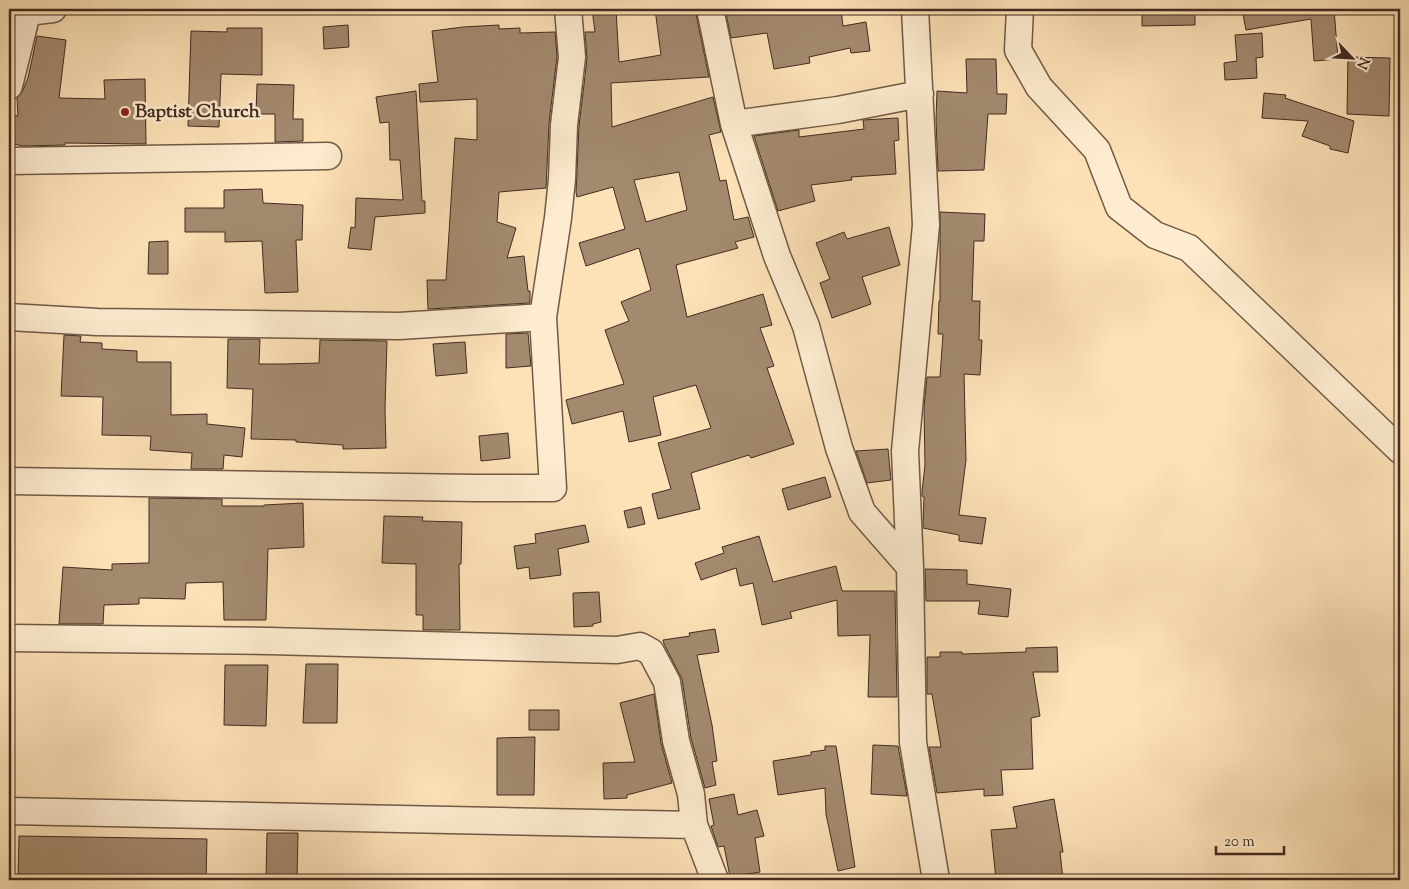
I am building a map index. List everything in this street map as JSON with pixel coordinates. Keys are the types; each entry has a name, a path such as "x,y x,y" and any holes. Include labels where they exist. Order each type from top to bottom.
{"street":[{"path":"9,86 21,10 53,9"},
{"path":"9,482 553,488 543,317 558,218 564,125 572,57 568,9"},
{"path":"710,9 734,124 778,256 806,326 840,448 862,512 910,567"},
{"path":"915,9 926,224 904,450 910,567 913,742 936,880"},
{"path":"1020,9 1018,50 1039,87 1097,150 1119,207 1155,235 1189,248 1400,450"},
{"path":"734,124 838,110 920,94"},
{"path":"9,161 328,156"},
{"path":"9,317 97,322 399,326 543,317"},
{"path":"9,638 269,641 617,650 640,646 651,652 667,682 676,741 690,794 694,825 715,880"},
{"path":"9,811 694,825"}],"building":[{"path":"592,9 616,9 619,62 661,55 655,9 695,9 709,77 611,83 612,127 713,97 721,132 709,135 720,181 726,180 734,220 748,217 754,237 735,242 738,248 676,265 687,317 763,294 772,325 760,328 774,366 767,368 794,444 751,458 749,455 691,473 700,509 658,519 652,494 671,489 658,443 711,428 696,385 653,397 661,435 629,442 623,411 572,424 566,400 624,384 605,330 629,321 621,302 651,290 639,248 586,266 579,243 625,229 613,187 577,197 576,192 579,126 587,59 585,32 595,32","holes":["679,172 687,210 646,222 634,180"]},
{"path":"725,9 841,9 843,26 866,22 870,51 851,53 850,48 809,57 810,63 774,69 767,33 731,38"},
{"path":"1142,9 1195,9 1195,25 1142,26"},
{"path":"1242,9 1334,9 1338,59 1314,61 1311,19 1246,30"},
{"path":"348,25 349,47 324,49 323,27"},
{"path":"499,25 499,29 520,28 520,33 555,32 557,57 549,123 546,188 499,192 497,222 516,228 507,258 524,256 528,291 530,291 530,303 428,309 427,280 446,280 455,138 477,140 477,99 420,102 419,84 438,82 432,31"},
{"path":"227,28 262,28 262,75 221,74 219,127 188,126 191,31 227,32"},
{"path":"1262,33 1263,57 1256,58 1257,78 1225,80 1224,63 1237,61 1235,35"},
{"path":"37,36 66,40 59,98 105,99 104,80 145,79 146,144 65,143 65,145 23,146 9,143 9,114 18,116 17,98 28,78"},
{"path":"1348,57 1390,58 1389,116 1347,114"},
{"path":"966,59 996,59 997,94 1007,94 1006,114 988,114 984,170 938,171 937,91 967,93"},
{"path":"257,84 294,85 293,119 303,119 303,141 275,142 275,114 256,114"},
{"path":"416,91 422,201 425,201 425,213 375,217 371,250 348,248 351,227 355,228 356,198 403,200 400,160 390,160 389,122 380,123 376,97"},
{"path":"1264,93 1286,95 1285,98 1354,121 1348,153 1330,149 1330,146 1302,136 1308,121 1262,118"},
{"path":"898,118 899,140 894,141 896,174 851,177 852,180 811,185 815,201 778,211 754,136 799,130 799,137 864,129 863,120"},
{"path":"262,189 263,203 303,205 302,240 296,240 298,292 265,293 262,241 225,242 225,232 185,232 185,208 224,208 224,190"},
{"path":"940,212 985,214 984,241 974,241 972,301 980,301 979,340 982,340 980,375 964,374 966,460 959,515 986,518 982,544 959,541 959,535 923,528 924,407 927,377 940,377 943,334 938,334"},
{"path":"889,227 900,265 862,277 871,304 832,318 820,283 830,279 816,243 844,232 847,239"},
{"path":"168,241 168,274 148,274 149,242"},
{"path":"528,333 531,366 506,368 506,334"},
{"path":"64,335 81,336 80,342 102,343 102,349 137,351 137,362 171,362 171,415 207,414 207,424 245,428 242,457 224,455 223,469 191,469 192,453 150,450 151,436 102,435 103,397 61,396"},
{"path":"228,339 260,339 259,364 319,363 320,340 387,341 386,448 343,449 343,445 296,442 296,440 251,439 253,389 227,388"},
{"path":"465,342 467,373 436,376 433,344"},
{"path":"508,433 510,458 481,461 479,436"},
{"path":"888,449 891,480 867,483 856,451"},
{"path":"825,477 831,497 788,510 782,489"},
{"path":"149,498 222,499 222,506 264,506 303,503 304,547 268,549 266,620 224,620 223,582 186,583 185,599 139,598 139,604 104,605 103,624 59,624 63,567 112,570 112,564 149,563"},
{"path":"641,507 645,524 628,528 624,511"},
{"path":"384,516 423,517 422,521 462,522 461,564 459,564 460,630 423,630 423,615 416,615 416,564 382,563"},
{"path":"585,525 589,542 558,549 561,575 530,579 529,567 517,569 514,546 536,543 535,534"},
{"path":"759,536 773,582 836,566 842,591 895,591 897,697 868,697 870,635 838,636 837,600 790,612 792,618 762,625 753,583 740,586 736,568 701,580 695,563 724,553 722,547"},
{"path":"925,569 967,570 967,584 1011,589 1008,617 978,614 980,601 926,601"},
{"path":"599,592 601,622 593,624 593,626 574,627 573,593"},
{"path":"715,629 719,652 697,655 712,725 717,761 712,762 716,785 705,788 691,738 682,679 663,640 690,636 689,633"},
{"path":"1057,647 1058,672 1033,672 1040,716 1031,718 1033,769 1001,770 1003,795 984,796 984,789 937,793 929,747 941,747 932,694 927,694 927,657 940,657 940,652 962,652 962,654 1026,652 1026,648"},
{"path":"306,664 338,664 337,723 303,723"},
{"path":"225,665 268,665 266,726 224,725"},
{"path":"654,694 661,743 672,783 627,795 627,798 604,799 603,763 635,762 620,703"},
{"path":"529,710 559,710 559,730 529,730"},
{"path":"535,737 534,795 497,795 497,738"},
{"path":"873,745 898,746 907,796 871,794"},
{"path":"825,746 836,746 855,867 838,871 826,814 825,788 778,795 773,761 811,755 811,752 825,750"},
{"path":"734,794 738,815 757,810 764,836 755,838 760,872 730,877 724,846 718,847 711,826 714,825 709,799"},
{"path":"1054,799 1063,852 1060,852 1063,880 996,880 991,830 1017,828 1013,807"},
{"path":"267,833 298,833 297,880 266,880"},
{"path":"19,836 207,839 206,880 18,880"}],"place":[{"name":"Baptist Church","path":"125,112"}]}
